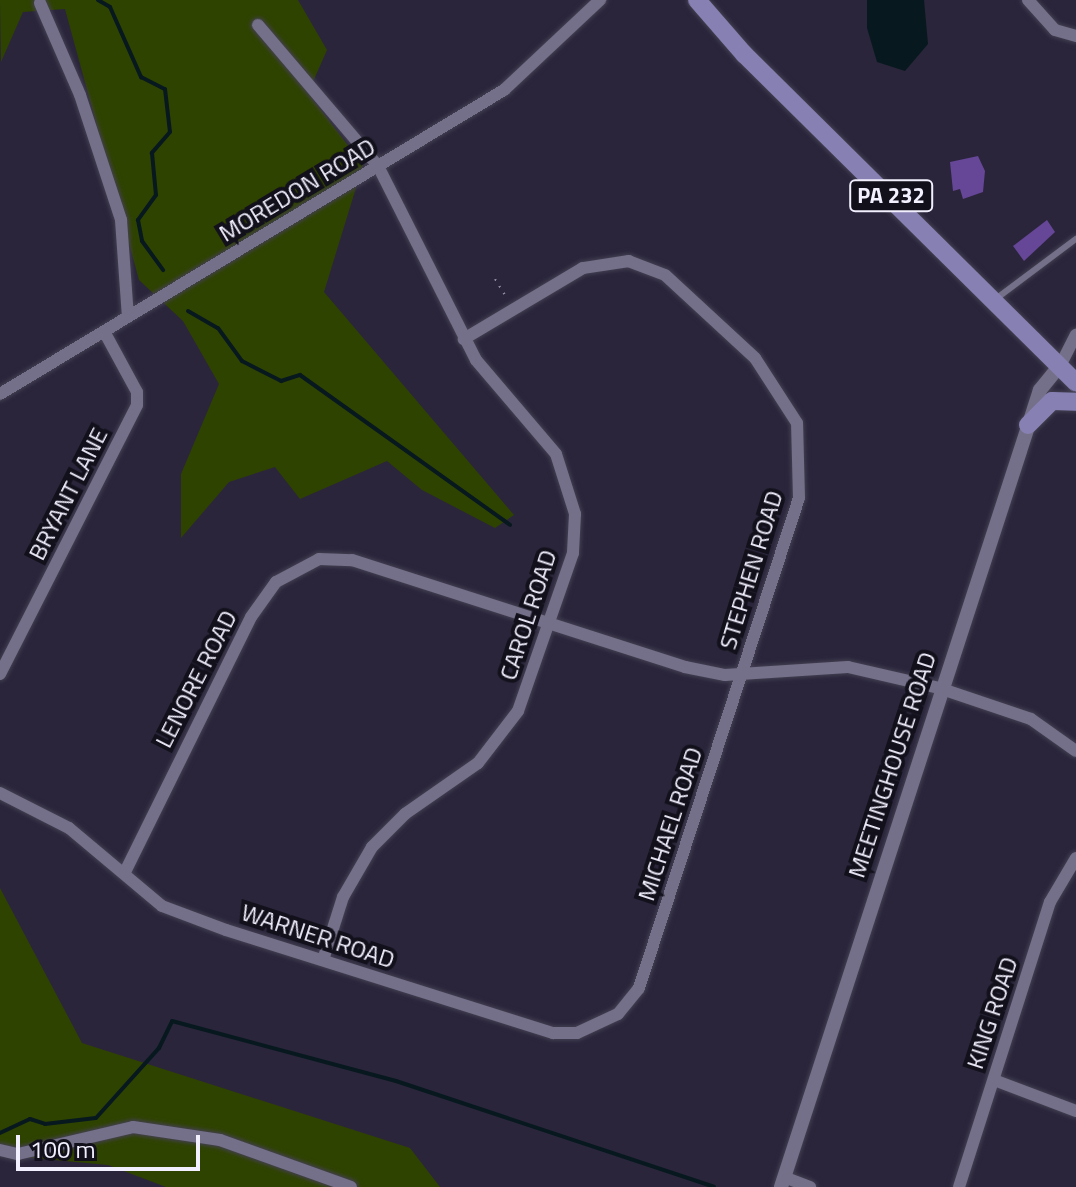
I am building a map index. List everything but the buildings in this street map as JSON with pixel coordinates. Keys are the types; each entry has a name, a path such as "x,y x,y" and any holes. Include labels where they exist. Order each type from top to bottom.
{"main road":[{"name":"PA 232","path":"697,0 744,54 997,298 1076,383"},
{"path":"1028,425 1052,401 1076,402"}],"street":[{"name":"MOREDON ROAD","path":"0,394 504,90 600,0"},
{"path":"1028,0 1055,30 1076,36"},
{"path":"40,3 80,95 121,220 128,317"},
{"name":"CAROL ROAD","path":"258,25 378,166 464,339 556,454 568,481 576,533 530,686 501,736 478,763 387,830 356,871 323,960"},
{"name":"STEPHEN ROAD","path":"464,339 583,268 629,261 665,275 763,368 797,423 802,468 799,498 741,674"},
{"name":"BRYANT LANE","path":"0,674 137,405 137,392 105,333"},
{"path":"1061,364 1076,335"},
{"path":"1061,364 1076,352"},
{"name":"MEETINGHOUSE ROAD","path":"782,1182 939,688 1028,425 1046,377 1061,364"},
{"name":"LENORE ROAD","path":"125,872 251,617 276,582 319,559 352,560 550,625"},
{"path":"550,625 685,667 741,674 848,667 939,688 1031,719 1076,751"},
{"name":"MICHAEL ROAD","path":"639,988 741,674"},
{"name":"WARNER ROAD","path":"0,793 69,828 162,906 553,1033 577,1033 618,1014 639,988"},
{"name":"KING ROAD","path":"959,1187 1050,902 1076,858"},
{"path":"994,1080 1076,1111"},
{"path":"0,1150 18,1154 133,1127 220,1140 351,1187"},
{"path":"782,1182 810,1187"}],"lane":[{"path":"997,298 1076,239"}],"path":[{"path":"495,279 510,302"}],"green space":[{"path":"0,0 298,0 327,50 308,93 363,165 324,292 514,515 495,528 422,490 387,461 300,499 275,467 229,482 181,538 181,474 219,384 183,321 139,280 65,9 23,12 1,62"},
{"path":"0,888 82,1043 410,1148 440,1187 166,1187 108,1165 0,1155"}],"shaded area":[{"path":"867,0 924,0 928,44 905,71 877,62 867,28"}],"waterway":[{"path":"98,0 110,7 141,77 165,89 170,132 152,153 156,195 138,220 142,241 163,270"},
{"path":"188,311 218,328 242,361 281,381 300,375 510,525"},
{"path":"0,1133 30,1119 45,1124 96,1118 159,1048 172,1021 396,1081 714,1187"}]}
